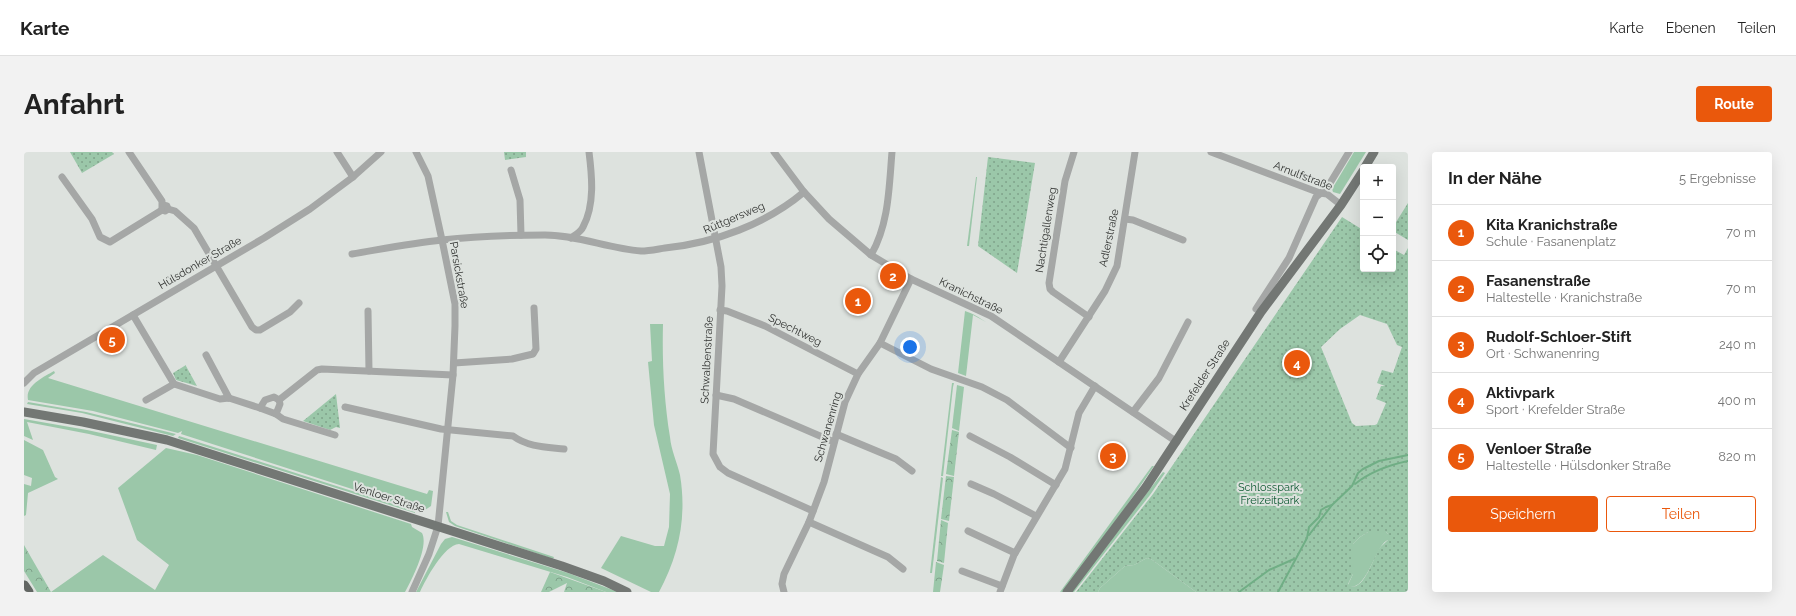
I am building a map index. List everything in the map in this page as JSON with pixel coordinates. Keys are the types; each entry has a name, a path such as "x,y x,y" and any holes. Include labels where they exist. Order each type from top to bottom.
{"highway":[{"path":"24,586 28,592"}],"main road":[{"path":"1367,164 1374,152"},
{"name":"Krefelder Straße","path":"1067,592 1123,520 1177,442 1261,312 1341,205 1360,176"},
{"name":"Venloer Straße","path":"24,412 83,422 167,440 562,566 604,581 627,592"}],"street":[{"path":"129,152 164,208 175,211 194,228 252,327 256,330 260,330 290,312 299,303"},
{"path":"337,152 353,177"},
{"name":"Hülsdonker Straße","path":"24,383 34,373 217,266 310,209 353,177 381,152"},
{"name":"Parsickstraße","path":"412,592 429,554 438,526 454,363 455,304 428,176 416,152"},
{"path":"571,238 583,228 589,209 592,182 589,152"},
{"name":"Schwalbenstraße","path":"700,152 721,267 722,286 713,454 720,467 728,473 813,512"},
{"name":"Kranichstraße","path":"774,152 804,192 829,219 871,255 911,279 991,316 1177,442"},
{"path":"871,255 878,244 887,208 892,152"},
{"name":"Nachtigallenweg","path":"1074,152 1065,181 1049,283 1050,289 1053,292 1089,317"},
{"name":"Adlerstraße","path":"1059,362 1105,291 1117,266 1135,152"},
{"name":"Arnulfstraße","path":"1212,152 1320,193 1327,194 1341,205"},
{"path":"1256,309 1290,258 1316,197 1327,188 1349,152"},
{"path":"512,170 520,200 521,235"},
{"path":"62,177 66,180 92,219 100,237 110,242 164,208"},
{"name":"Rüttgersweg","path":"352,254 442,240 521,235 548,235 571,238 642,251 685,246 715,240 769,216 804,192"},
{"path":"1125,220 1133,220 1183,240"},
{"name":"Schwanenring","path":"784,592 782,584 784,574 809,522 824,482 845,402 858,374 880,343 911,279"},
{"path":"454,363 512,359 533,354 536,349 534,308"},
{"name":"Spechtweg","path":"720,310 727,311 765,326 858,374"},
{"path":"368,311 369,371"},
{"path":"133,315 174,384 220,399 229,398 260,408 276,414 283,419 334,436"},
{"path":"1133,412 1159,378 1188,322"},
{"path":"880,343 931,369 982,387 1007,400 1071,448"},
{"path":"206,355 229,398"},
{"path":"278,400 317,370 322,369 453,375"},
{"path":"146,400 174,384"},
{"path":"962,571 1001,589 1015,552 1065,469 1079,413 1095,386"},
{"path":"716,395 734,398 834,442"},
{"path":"260,408 265,400 274,397 280,404 276,414"},
{"path":"345,407 448,429 513,436 521,442 530,445 564,449"},
{"path":"836,434 896,459 912,471"},
{"path":"970,436 1010,457 1056,485"},
{"path":"970,484 994,494 1036,516"},
{"path":"809,522 888,557 903,569"},
{"path":"968,531 1015,552"}],"green space":[{"path":"70,152 112,152 114,154 82,173"},
{"path":"504,152 526,152 526,157 505,160"},
{"path":"1354,152 1366,152 1340,194 1333,192 1332,189"},
{"path":"988,157 1035,163 1017,273 978,246"},
{"path":"976,177 969,246 967,246"},
{"path":"1408,203 1408,240 1396,233 1396,222"},
{"name":"Schlosspark, Freizeitpark","path":"1342,217 1360,228 1360,272 1396,272 1396,251 1404,255 1408,248 1408,592 1196,592 1151,559 1147,558 1134,565 1125,566 1100,588 1098,592 1076,592 1153,494","holes":["1360,315 1387,324 1397,345 1402,347 1393,373 1382,370 1377,383 1385,386 1381,386 1376,399 1386,403 1377,424 1356,426 1352,423 1321,347 1340,329","1368,532 1386,532 1388,534 1388,540 1379,549 1368,572 1360,583 1351,587 1348,584 1353,574 1353,544"]},
{"path":"965,311 973,314 986,322 973,315 966,376 958,373"},
{"path":"650,324 663,324 663,366 666,409 672,447 680,475 682,491 682,521 680,535 672,564 659,592 651,592 601,568 621,536 655,546 664,546 669,527 670,494 654,425 648,362 652,361"},
{"path":"186,365 197,386 176,380 173,373"},
{"path":"54,371 55,373 48,378 427,494 429,490 433,491 431,506 425,510 408,507 181,434 182,431 178,433 93,411 28,400 29,390 32,386"},
{"path":"952,383 954,383 943,476 941,476"},
{"path":"957,385 964,387 959,431 952,428"},
{"path":"336,394 340,428 336,427 330,430 303,421"},
{"path":"28,402 86,412 176,434 173,436 82,413 27,404"},
{"path":"24,419 87,430 157,445 156,450 89,434 27,422 33,440 24,436"},
{"path":"952,430 959,432 954,476 946,474"},
{"path":"179,436 415,511 415,513 178,438"},
{"path":"24,440 43,450 55,477 58,479 28,493 26,515 24,516 24,484 31,486 32,478 24,475"},
{"path":"166,448 197,455 411,524 412,527 422,533 424,539 422,554 405,592 51,592 103,555 155,590 169,565 137,540 118,488"},
{"path":"1152,466 1154,466 1112,527 1063,592 1060,592"},
{"path":"1163,472 1165,473 1150,495 1074,592 1071,592"},
{"path":"946,476 954,477 949,521 941,519"},
{"path":"941,477 943,478 932,573 930,573"},
{"path":"446,512 448,512 451,521 457,525 554,557 553,559 455,526 449,522"},
{"path":"941,520 948,523 944,563 937,561"},
{"path":"1368,532 1386,532 1388,534 1388,540 1380,549 1361,582 1356,586 1350,587 1348,585 1353,574 1353,544"},
{"path":"452,537 568,573 618,592 606,592 567,577 459,544 447,550 431,571 420,592 416,592 441,544 445,539"},
{"path":"24,545 51,592 37,592 24,571"},
{"path":"1147,558 1151,559 1196,592 1098,592 1100,588 1125,566 1134,565"},
{"path":"936,562 944,565 940,592 933,592"},
{"path":"550,572 606,592 564,592 567,583 549,592 541,592"}],"waterway":[{"path":"1278,592 1307,538 1309,527 1319,517 1321,510 1332,505 1352,486 1358,473 1363,469 1379,461 1408,455"},
{"path":"1355,484 1380,470 1408,461"},
{"path":"1309,535 1332,505"},
{"path":"1239,592 1269,570 1294,559"}],"place":[{"name":"Fasanenstraße","path":"893,276"},
{"name":"Kita Kranichstraße","path":"858,301"},
{"name":"Venloer Straße","path":"112,340"},
{"name":"Aktivpark","path":"1297,363"},
{"name":"Rudolf-Schloer-Stift","path":"1113,456"}]}
